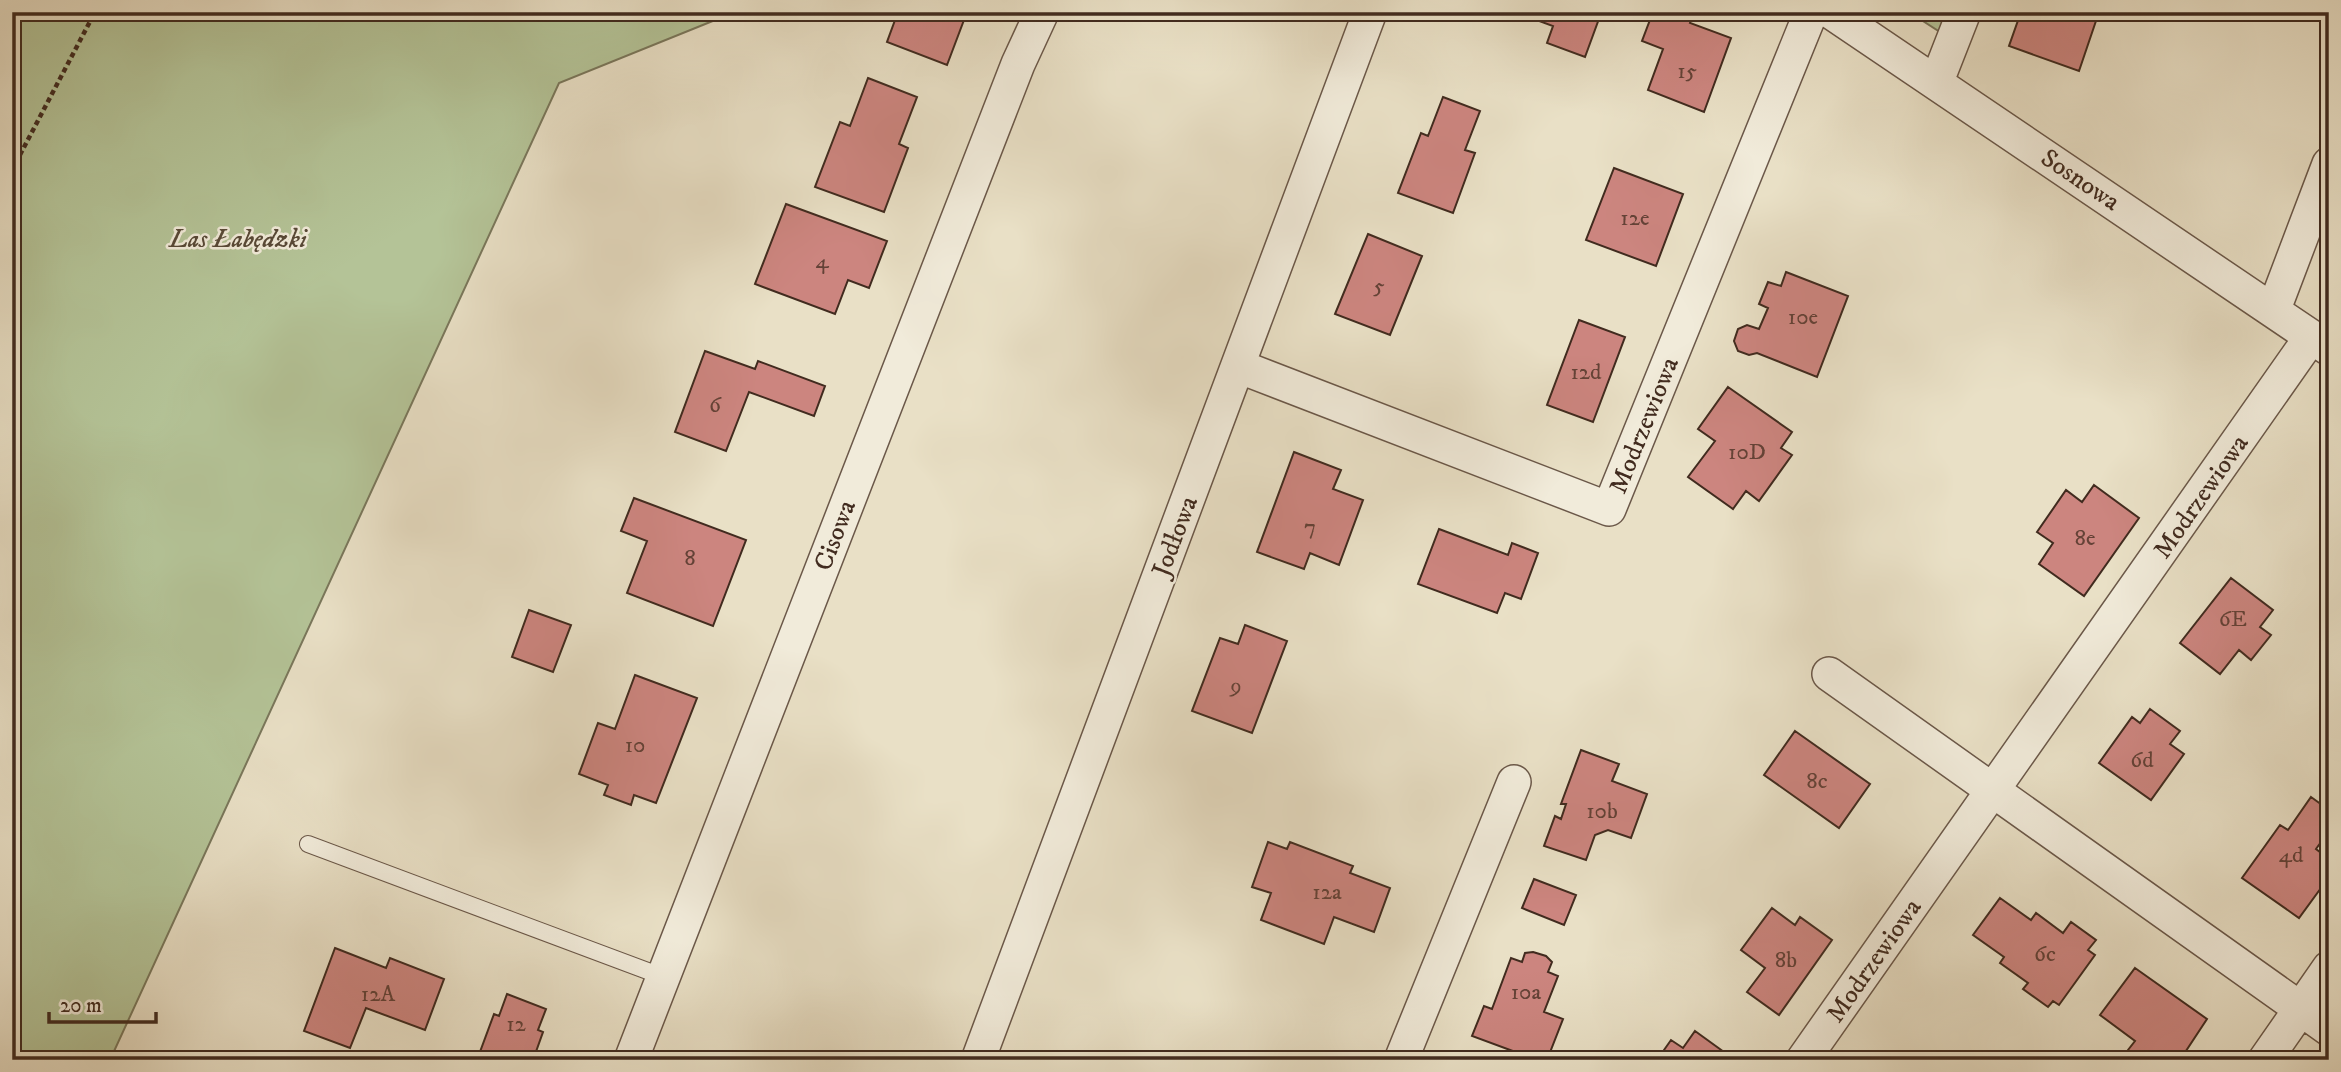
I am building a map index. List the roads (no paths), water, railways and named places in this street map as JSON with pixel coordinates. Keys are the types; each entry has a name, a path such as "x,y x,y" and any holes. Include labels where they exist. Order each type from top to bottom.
{"street":[{"name":"Cisowa","path":"631,1060 661,976 1008,90 1042,12"},
{"name":"Jodłowa","path":"978,1060 1370,12"},
{"name":"Modrzewiowa","path":"1238,366 1609,509 1811,12"},
{"name":"Sosnowa","path":"1831,12 1937,81 2320,342"},
{"path":"1937,81 1964,12"},
{"path":"2274,309 2329,164"},
{"name":"Modrzewiowa","path":"1803,1060 1991,792 2320,342"},
{"path":"1829,674 1991,792 2329,1029"},
{"path":"1401,1060 1514,782"},
{"path":"2264,1060 2329,968"}],"lane":[{"path":"308,844 661,976"}],"park label":[{"name":"Las Łabędzki","path":"238,238"}]}
